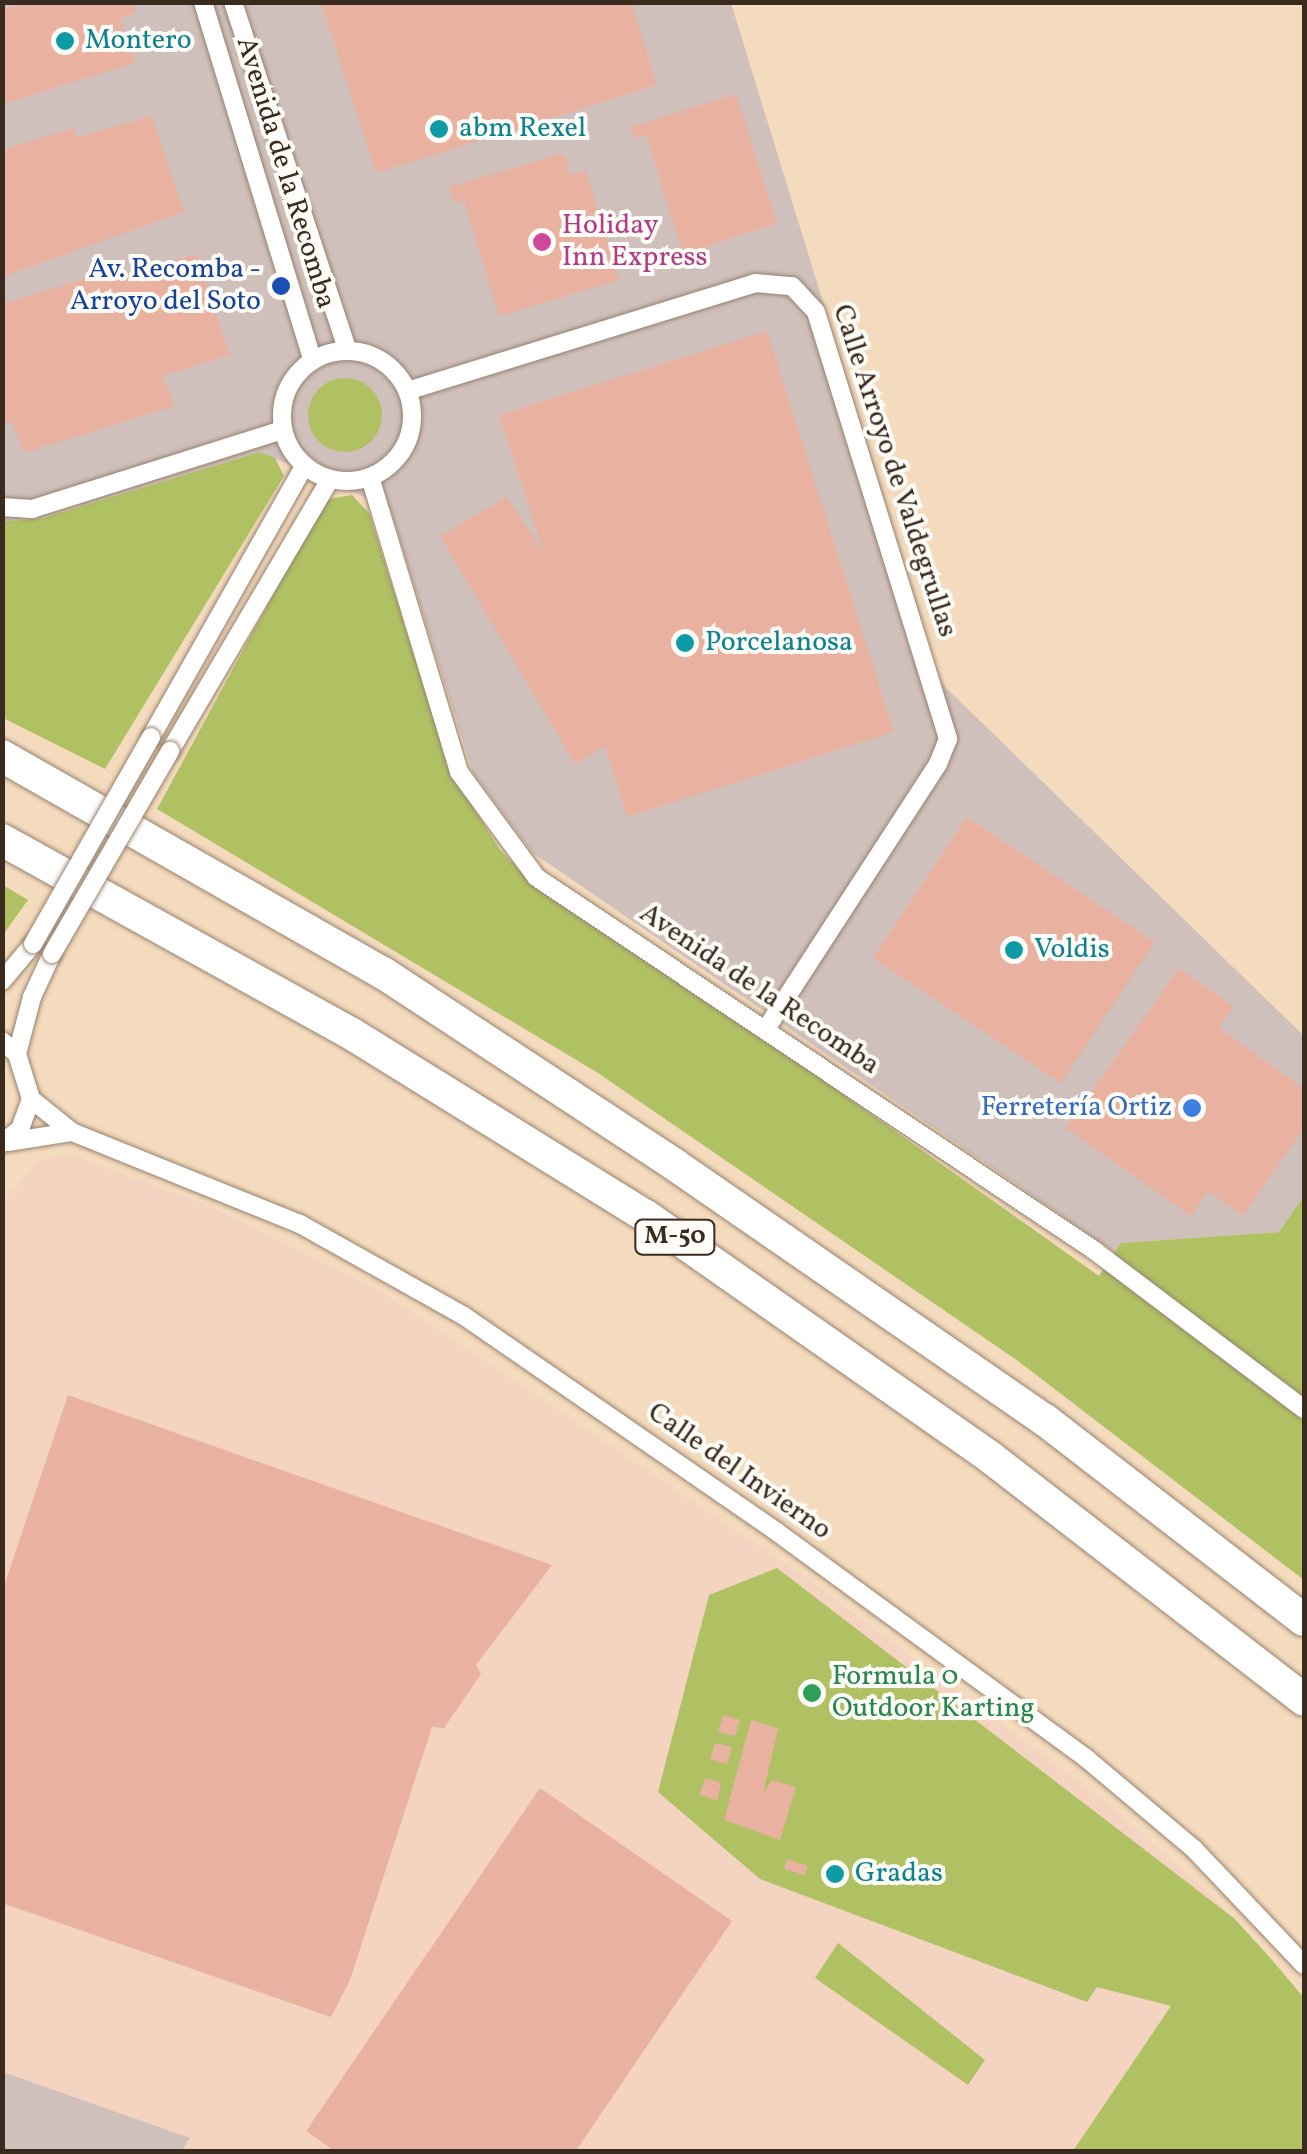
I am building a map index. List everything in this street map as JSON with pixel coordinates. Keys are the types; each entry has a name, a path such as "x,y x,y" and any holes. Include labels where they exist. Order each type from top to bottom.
{"highway":[{"name":"M-50","path":"2,756 384,973 675,1165 1045,1420 1304,1620"},
{"name":"M-50","path":"2,840 352,1034 646,1216 990,1458 1304,1700"}],"street":[{"name":"Avenida de la Recomba","path":"203,2 313,361"},
{"name":"Avenida de la Recomba","path":"234,2 348,352"},
{"name":"Calle Arroyo de Valdegrullas","path":"407,391 755,283 792,286 816,312 946,715 948,739 938,764 767,1028"},
{"path":"348,352 380,360 407,391 406,444 370,477 330,479 304,467 283,430 286,392 313,361 348,352"},
{"path":"2,507 32,509 283,430"},
{"path":"2,982 33,944 304,467"},
{"name":"Avenida de la Recomba","path":"370,477 459,772 480,808 536,876 1095,1251 1304,1409"},
{"path":"72,1132 31,1099 18,1054 32,996 52,954 330,479"},
{"path":"2,1041 18,1054"},
{"path":"3,1143 20,1129 31,1099"},
{"path":"3,1143 72,1132"},
{"name":"Calle del Invierno","path":"72,1132 300,1224 464,1316 806,1552 1088,1759 1194,1850 1304,1964"}],"shaded area":[{"path":"2,3 731,3 940,682 1304,1036 1304,1196 1280,1232 1122,1243 1115,1252 533,853 473,773 390,508 260,452 38,519 3,521"},
{"path":"68,1154 203,1203 385,1294 801,1574 1102,1799 1216,1900 1304,1998 1304,2151 3,2151 2,1202 39,1161"},
{"path":"3,2072 190,2138 181,2151 3,2150"}],"green space":[{"path":"345,378 371,389 382,415 371,441 345,452 319,441 308,415 319,389"},
{"path":"260,452 275,458 284,476 105,769 3,718 3,521 39,519"},
{"path":"352,495 369,513 451,772 500,850 541,891 740,1021 1099,1276 1121,1243 1279,1232 1304,1196 1304,1580 1018,1361 598,1073 157,809 316,516 329,499"},
{"path":"3,885 28,900 3,935"},
{"name":"Formula 0 Outdoor Karting","path":"777,1568 1235,1919 1304,1998 1304,2151 1073,2151 1171,2006 1097,1987 1087,2002 760,1879 658,1792 709,1595"},
{"path":"838,1943 985,2060 968,2085 815,1978"}],"building":[{"name":"Montero","path":"28,2 133,2 136,13 120,19 135,63 6,103 2,10"},
{"name":"abm Rexel","path":"321,2 631,2 657,85 376,173"},
{"path":"736,94 777,223 683,254 646,135 635,138 631,127"},
{"path":"152,116 184,212 2,277 2,150 74,128 77,137"},
{"name":"Holiday Inn Express","path":"564,153 570,175 586,171 619,280 499,316 464,200 454,203 449,187"},
{"path":"196,254 230,355 162,376 175,406 24,453 12,422 2,425 2,304 114,270 133,272"},
{"name":"Porcelanosa","path":"767,331 894,732 627,817 605,746 575,764 440,536 507,497 544,553 499,415"},
{"name":"Voldis","path":"967,817 1155,942 1061,1083 873,958"},
{"name":"Ferretería Ortiz","path":"1179,968 1234,1007 1219,1028 1304,1089 1304,1128 1243,1216 1208,1191 1191,1216 1066,1128"},
{"path":"68,1395 552,1565 476,1665 481,1674 444,1728 432,1727 350,1980 331,2017 2,1903 2,1592"},
{"path":"723,1715 740,1720 735,1736 718,1732"},
{"path":"751,1720 778,1728 763,1794 772,1780 796,1787 780,1840 724,1820"},
{"path":"715,1743 732,1747 727,1764 710,1759"},
{"path":"705,1778 721,1783 717,1800 700,1795"},
{"path":"540,1788 732,1921 575,2152 336,2152 306,2131"},
{"path":"787,1859 808,1866 805,1875 784,1869"},
{"name":"Gradas","path":"823,1866 850,1870 848,1881 821,1877"}],"place":[{"name":"Montero","path":"65,41"},
{"name":"abm Rexel","path":"439,129"},
{"name":"Holiday Inn Express","path":"542,242"},
{"name":"Av. Recomba - Arroyo del Soto","path":"281,286"},
{"name":"Porcelanosa","path":"685,643"},
{"name":"Voldis","path":"1014,950"},
{"name":"Ferretería Ortiz","path":"1192,1108"},
{"name":"Formula 0 Outdoor Karting","path":"812,1693"},
{"name":"Gradas","path":"835,1874"}]}
